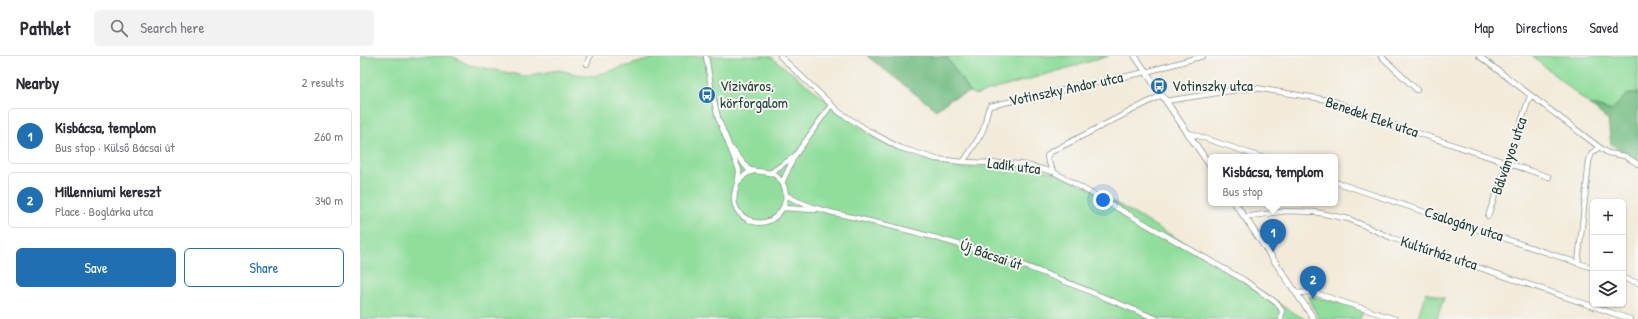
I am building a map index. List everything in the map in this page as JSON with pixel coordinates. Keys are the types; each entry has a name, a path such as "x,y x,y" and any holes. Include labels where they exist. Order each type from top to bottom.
{"main road":[{"path":"1136,58 1208,162"},
{"path":"1237,206 1314,319"}],"street":[{"path":"587,64 590,56"},
{"path":"706,56 716,110 723,132 732,149 739,170 739,179 734,196 735,205 738,212 748,220 756,223 768,222 775,218 783,208 786,195 782,183 770,173 748,169 732,149"},
{"name":"Ladik utca","path":"780,56 839,112 898,147 936,159 963,162 1021,164 1054,172 1244,280 1278,304 1282,311 1280,319"},
{"name":"Votinszky Andor utca","path":"963,162 983,131 986,123 986,111 990,106 1146,72 1203,56"},
{"path":"1381,56 1416,90"},
{"path":"1480,56 1598,147 1608,153 1625,156 1638,164"},
{"name":"Benedek Elek utca","path":"1166,101 1256,88 1334,101 1373,118 1549,177"},
{"path":"1054,172 1047,156 1051,152 1162,95"},
{"name":"Bálványos utca","path":"1488,216 1530,96"},
{"path":"782,183 794,157 831,105"},
{"path":"1189,133 1252,154"},
{"path":"1578,263 1589,161 1592,152 1598,147"},
{"path":"770,173 794,157"},
{"path":"737,185 744,176 756,171"},
{"name":"Csalogány utca","path":"1338,183 1590,267"},
{"name":"Új Bácsai út","path":"786,195 820,210 918,232 1017,263 1157,319"},
{"name":"Új Bácsai út","path":"783,208 820,210"},
{"name":"Kultúrház utca","path":"1244,217 1287,211 1315,212 1349,219 1392,238 1630,319"},
{"path":"1626,279 1638,283"},
{"path":"1296,293 1312,292 1395,319"}],"green space":[{"path":"360,56 452,56 469,65 525,76 559,70 593,76 661,56 770,56 880,142 917,158 964,168 1011,164 1053,172 1088,187 1183,242 1305,319 360,319"},
{"path":"867,56 946,56 970,92 951,99 936,110"},
{"path":"946,56 1109,56 975,95 970,92"},
{"path":"1532,56 1638,56 1638,92 1626,95 1612,111 1589,104"},
{"path":"1638,92 1638,161 1611,144 1608,120 1589,104 1611,111 1626,95"},
{"path":"1426,292 1444,298 1437,319 1417,319"},
{"path":"1308,296 1364,308 1360,319 1319,319"}],"place":[{"name":"Votinszky utca","path":"1159,86"},
{"name":"Víziváros, körforgalom","path":"707,95"},
{"name":"Kisbácsa, templom","path":"1273,252"},
{"name":"Millenniumi kereszt","path":"1313,299"}]}
